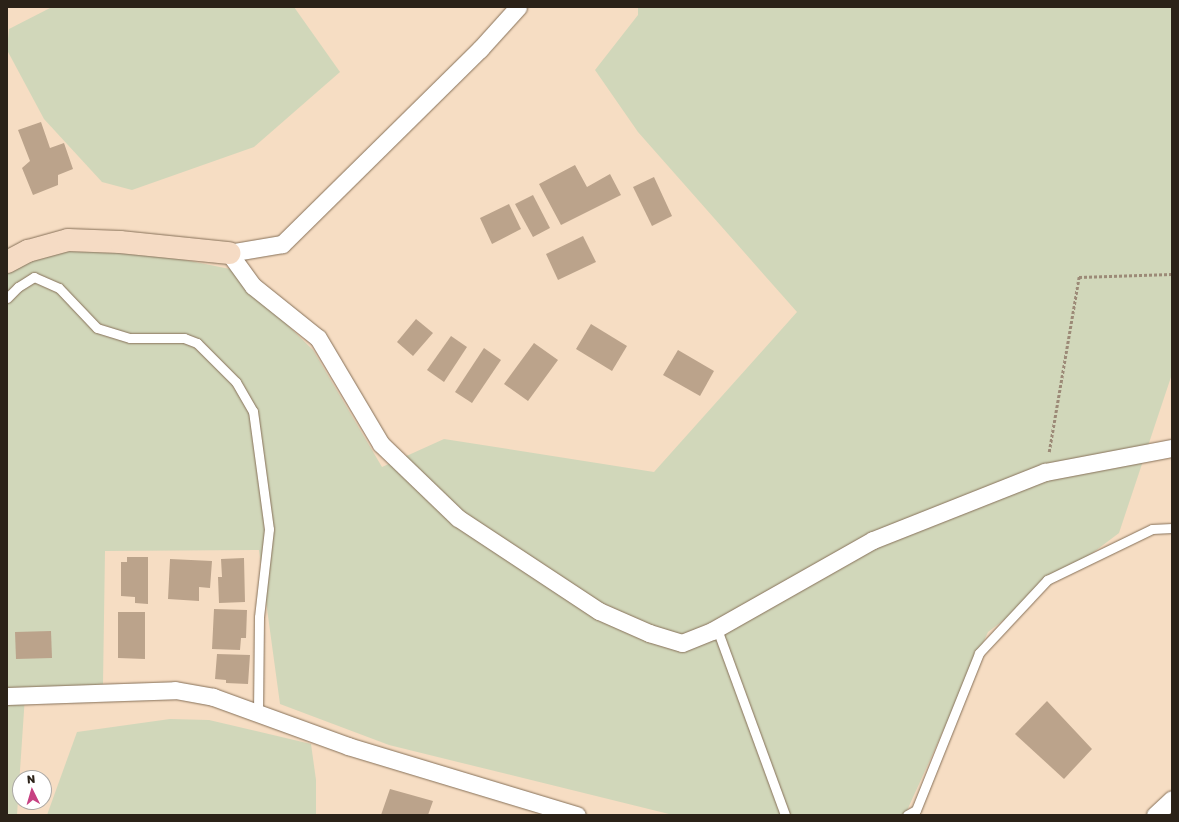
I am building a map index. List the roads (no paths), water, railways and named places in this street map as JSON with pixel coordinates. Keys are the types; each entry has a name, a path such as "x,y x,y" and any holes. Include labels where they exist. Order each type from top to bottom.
{"street":[{"path":"7,262 28,251 68,240 120,242 229,253 282,244 480,48 518,7"},
{"path":"229,253 253,286 318,338 381,444 458,518 599,611 649,633 682,643 717,629 873,540 1045,472 1172,448"},
{"path":"7,696 175,690 213,697 348,746 577,815"},
{"path":"1155,815 1172,799"}],"lane":[{"path":"7,298 18,287 34,277 59,288 97,328 130,338 184,338 197,343 236,382 253,411 269,529 259,617 258,714"},
{"path":"907,815 916,810 979,653 1047,580 1152,529 1172,528"},
{"path":"717,629 785,815"}]}
